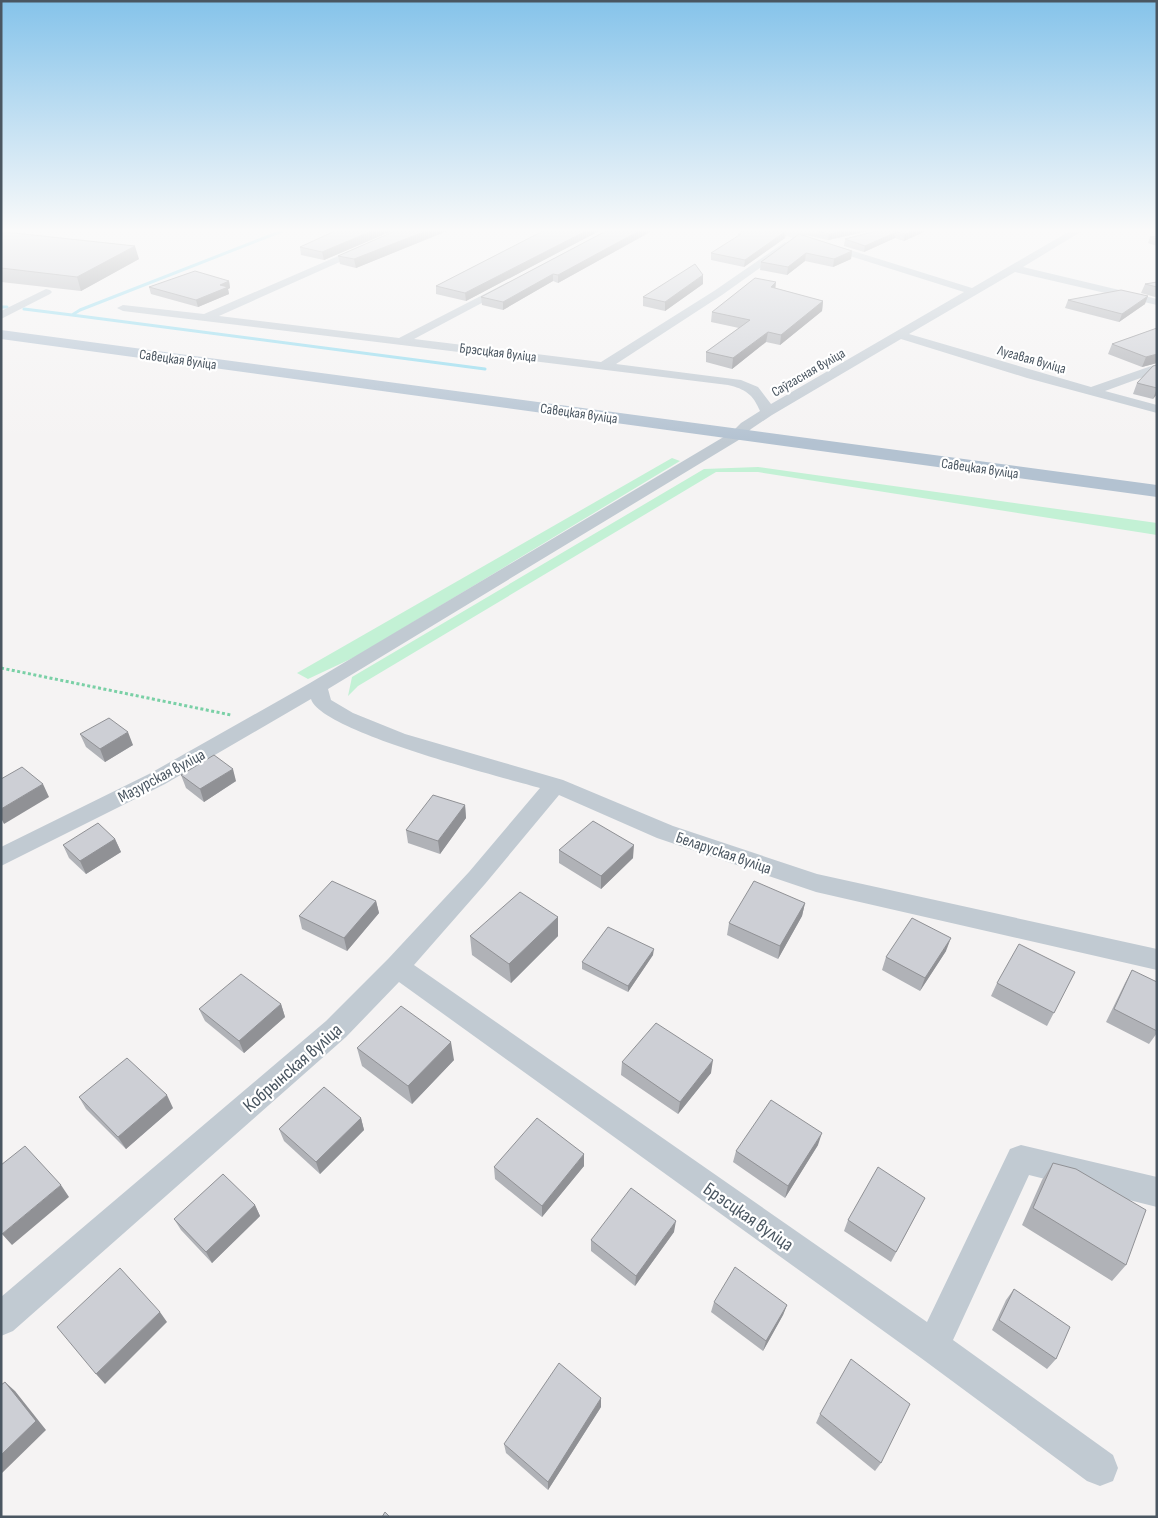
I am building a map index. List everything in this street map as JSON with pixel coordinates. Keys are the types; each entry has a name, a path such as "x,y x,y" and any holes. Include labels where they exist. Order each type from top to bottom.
{"main road":[{"name":"Савецкая вуліца","path":"1,334 1157,491"}],"street":[{"path":"1,316 28,302"},
{"path":"205,318 242,302"},
{"path":"402,341 475,302"},
{"path":"605,365 704,302"},
{"name":"Саўгасная вуліца","path":"317,687 737,435 746,426 767,412 957,302"},
{"name":"Брэсцкая вуліца","path":"123,308 605,365 743,384 761,396 767,412"},
{"name":"Лугавая вуліца","path":"900,335 1157,409"},
{"path":"1092,391 1157,368"},
{"name":"Мазурская вуліца","path":"1,857 157,779 317,687"},
{"name":"Беларуская вуліца","path":"317,687 322,703 346,718 398,739 555,785 665,832 816,883 1157,960"},
{"name":"Кобрынская вуліца","path":"1,1319 336,1029 397,968 412,947 477,878 555,785"},
{"name":"Брэсцкая вуліца","path":"397,968 933,1346 1100,1468"},
{"path":"933,1346 1021,1159 1157,1192"}],"path":[{"path":"1,668 240,717 255,722"}],"green space":[{"path":"672,458 680,461 357,656 308,679 297,673"},
{"path":"758,467 1157,523 1157,535 758,472 716,472 358,686 348,696 352,677 704,469"}],"building":[{"path":"725,302 822,302 781,335 768,332 733,358 706,352 750,320 712,312"},
{"path":"1075,302 1140,302 1122,314"},
{"path":"1157,328 1157,354 1146,357 1112,344"},
{"path":"1157,365 1157,388 1137,383 1153,366"},
{"path":"109,718 128,732 100,749 80,734"},
{"path":"214,755 233,769 200,789 181,775"},
{"path":"22,767 43,784 1,809 1,779"},
{"path":"433,795 465,805 438,841 406,830"},
{"path":"593,821 634,845 601,876 559,850"},
{"path":"98,823 115,839 80,861 63,845"},
{"path":"332,881 376,901 344,938 299,916"},
{"path":"754,881 805,903 780,946 729,923"},
{"path":"520,892 558,917 509,964 470,936"},
{"path":"912,918 951,938 925,978 886,957"},
{"path":"608,927 654,949 628,986 582,962"},
{"path":"1019,944 1075,972 1054,1013 997,983"},
{"path":"1132,970 1157,982 1157,1031 1114,1009"},
{"path":"241,974 281,1004 239,1041 199,1009"},
{"path":"401,1006 451,1042 408,1086 357,1048"},
{"path":"656,1023 713,1060 680,1102 622,1062"},
{"path":"127,1058 167,1095 118,1137 79,1097"},
{"path":"324,1087 361,1118 316,1162 279,1129"},
{"path":"771,1100 822,1133 788,1186 736,1151"},
{"path":"537,1118 584,1154 542,1206 494,1167"},
{"path":"25,1146 61,1185 2,1234 1,1165"},
{"path":"1053,1163 1076,1169 1146,1210 1126,1265 1033,1208"},
{"path":"878,1167 925,1198 896,1252 848,1220"},
{"path":"223,1174 255,1205 206,1252 174,1219"},
{"path":"631,1188 676,1221 636,1276 591,1240"},
{"path":"735,1267 787,1305 766,1341 714,1302"},
{"path":"120,1268 160,1312 96,1374 57,1327"},
{"path":"1014,1289 1070,1327 1056,1359 999,1320"},
{"path":"851,1359 910,1404 881,1463 820,1414"},
{"path":"559,1363 601,1398 548,1482 504,1444"},
{"path":"5,1382 36,1421 1,1455 1,1385"},
{"path":"385,1512 390,1517 382,1517"}],"waterway":[{"path":"72,315 101,302"},
{"path":"1,307 7,307"},
{"path":"24,309 72,315"},
{"path":"72,315 485,369"}]}
